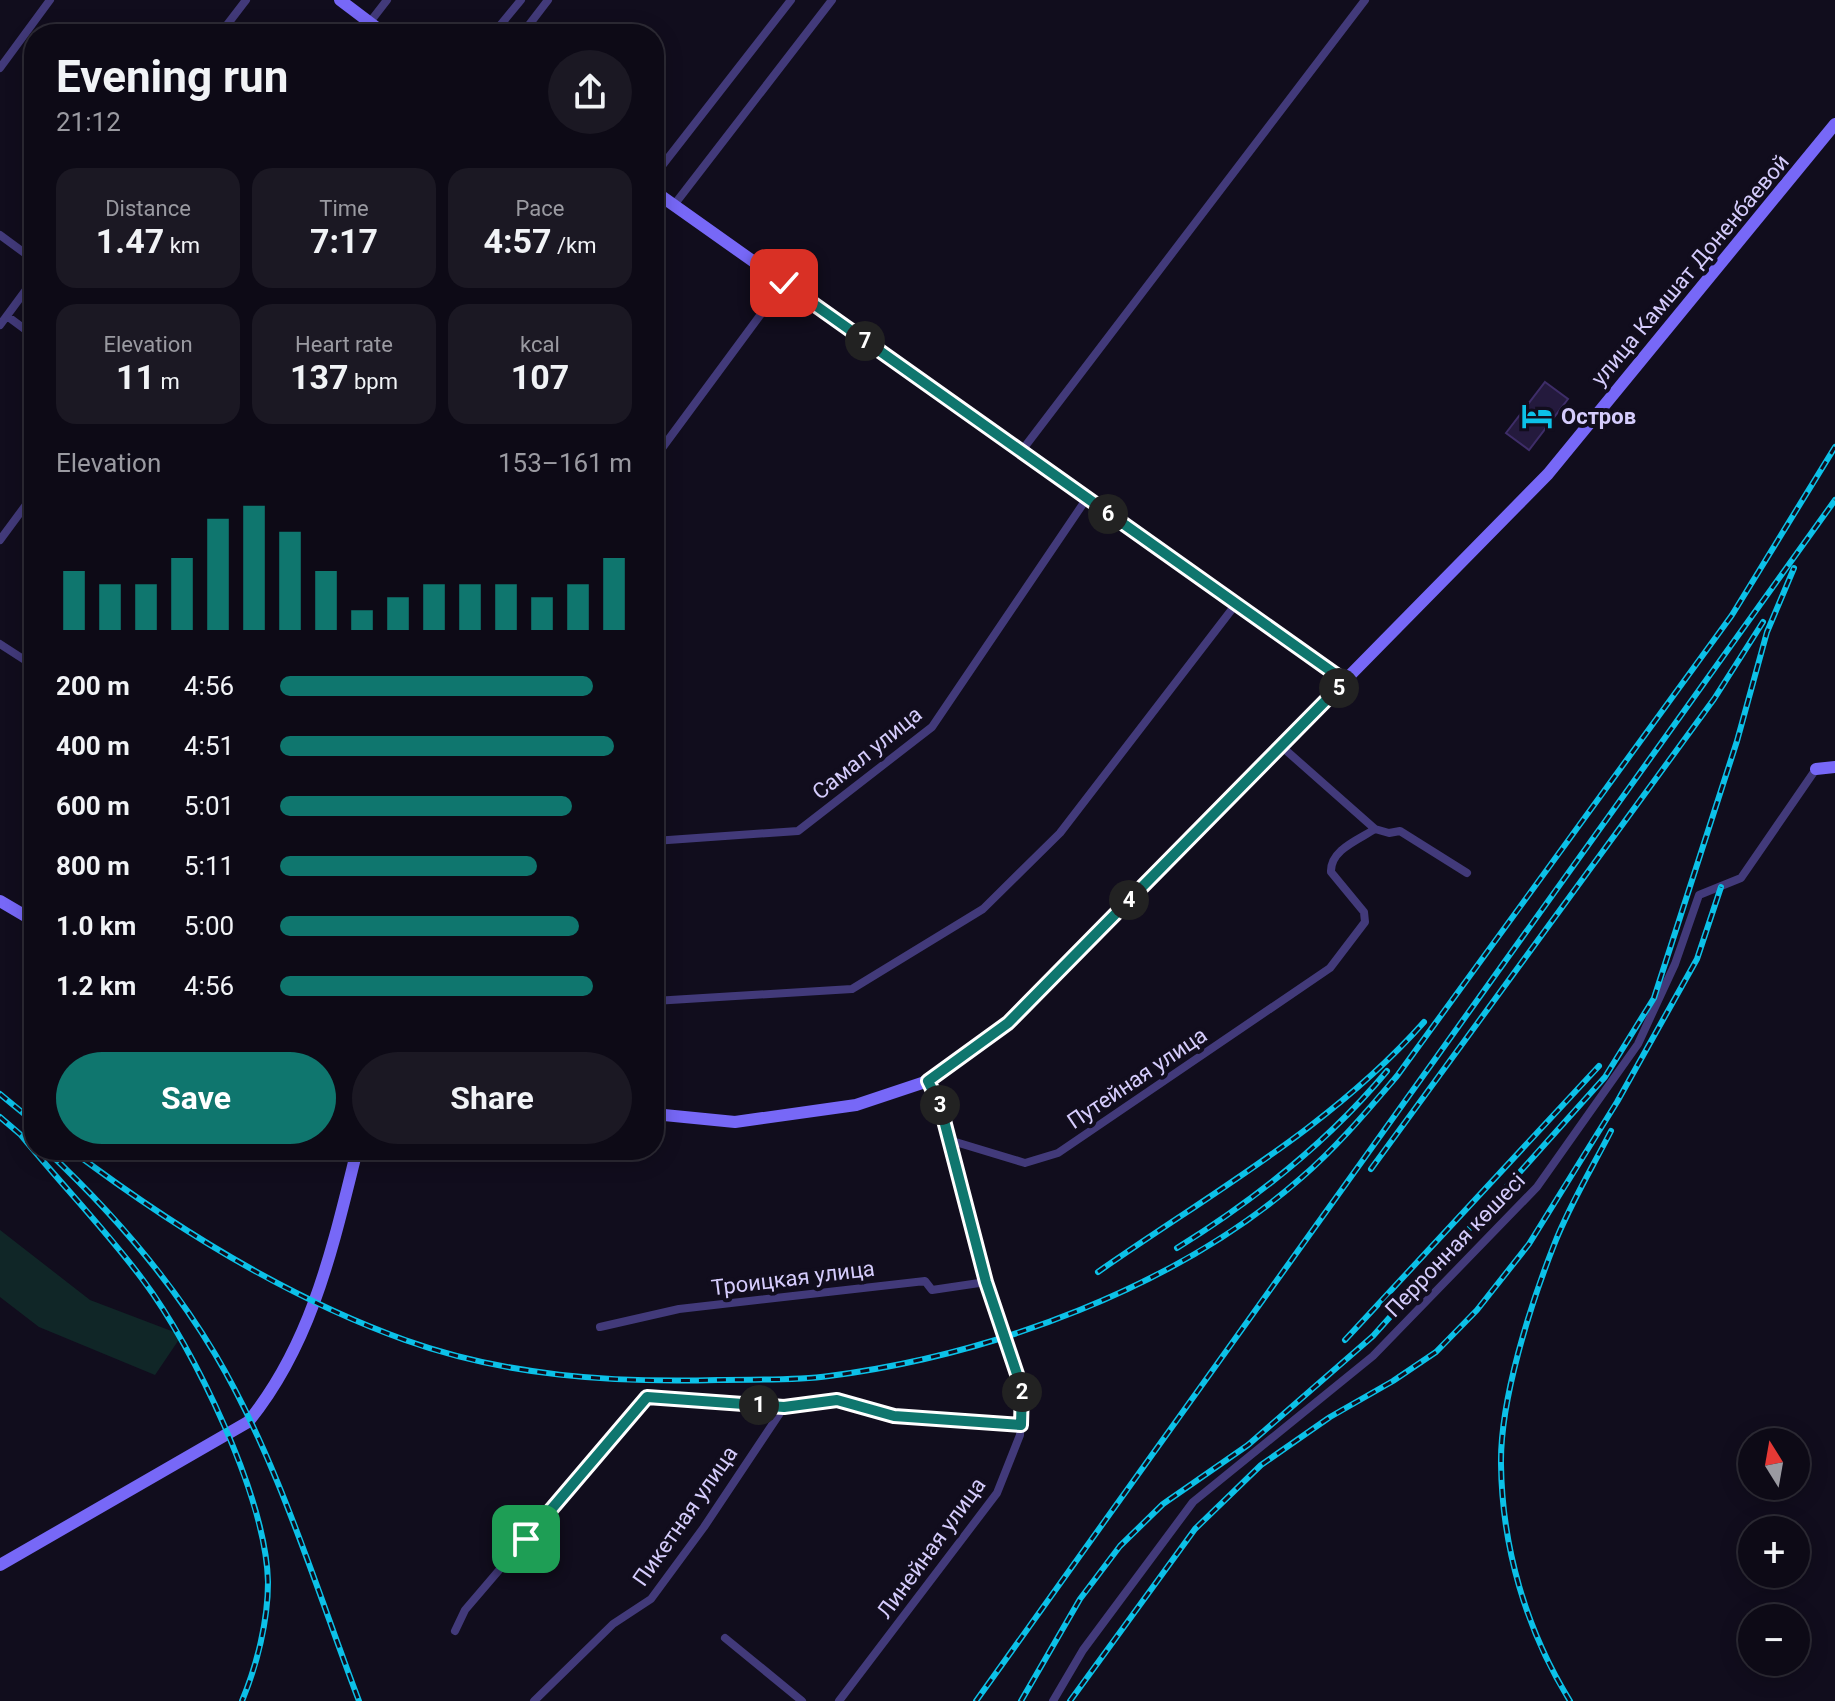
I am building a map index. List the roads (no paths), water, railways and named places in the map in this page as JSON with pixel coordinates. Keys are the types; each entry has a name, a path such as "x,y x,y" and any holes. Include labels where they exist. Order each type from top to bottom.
{"street":[{"path":"32,24 50,0"},
{"path":"228,24 246,0"},
{"path":"340,0 372,24"},
{"path":"370,22 387,0"},
{"path":"501,24 521,0"},
{"path":"530,24 548,0"},
{"path":"664,163 791,0"},
{"path":"674,205 832,0"},
{"path":"1020,453 1365,0"},
{"path":"0,68 24,35"},
{"name":"улица Камшат Доненбаевой","path":"664,1115 735,1122 856,1105 928,1081 1008,1023 1548,474 1835,124"},
{"path":"664,201 1345,681"},
{"path":"0,235 24,253"},
{"path":"664,445 784,283"},
{"path":"0,325 24,293"},
{"path":"7,316 24,329"},
{"name":"Самал улица","path":"664,840 798,831 932,727 1087,498"},
{"path":"0,540 24,508"},
{"path":"664,1000 852,989 983,909 1060,833 1236,604"},
{"path":"0,644 24,660"},
{"path":"1281,746 1375,829 1389,833 1400,831 1467,873"},
{"path":"1816,769 1835,767"},
{"name":"Перронная көшесі","path":"1053,1701 1083,1650 1193,1502 1373,1356 1537,1187 1638,1044 1675,964 1699,895 1741,878 1816,769"},
{"name":"Путейная улица","path":"949,1140 1025,1163 1058,1153 1330,968 1365,922 1364,912 1331,872 1331,865 1338,853 1375,829"},
{"path":"0,901 22,914 24,911"},
{"name":"Линейная улица","path":"839,1701 997,1493 1020,1435 1022,1389 986,1282 949,1140 928,1081"},
{"path":"0,1565 248,1422 282,1374 316,1304 354,1160"},
{"name":"Троицкая улица","path":"600,1327 679,1309 925,1281 932,1290 986,1282"},
{"path":"455,1631 465,1610 647,1397 784,1407 837,1400 894,1416 1021,1425"},
{"name":"Пикетная улица","path":"534,1701 613,1624 651,1599 784,1407"},
{"path":"725,1638 802,1701"}],"railway":[{"path":"85,1160 149,1206 231,1257 360,1323 481,1362 559,1375 678,1381 815,1378 954,1352 1080,1310 1198,1252 1252,1217 1301,1178 1363,1115 1397,1076 1732,615 1835,447"},
{"path":"976,1701 1835,500"},
{"path":"1021,1701 1080,1599 1120,1546 1163,1504 1248,1445 1373,1336 1605,1077 1654,998 1737,741 1767,632 1794,568"},
{"path":"1371,1169 1714,699 1763,622"},
{"path":"1070,1701 1195,1529 1261,1465 1330,1417 1436,1352 1477,1310 1529,1244 1617,1102 1697,959 1721,887"},
{"path":"1098,1272 1310,1126 1350,1094 1424,1022"},
{"path":"1345,1340 1599,1066"},
{"path":"1177,1248 1235,1210 1290,1168 1340,1122 1387,1071"},
{"path":"0,1094 24,1114"},
{"path":"0,1117 24,1138"},
{"path":"1570,1701 1541,1646 1519,1587 1502,1495 1502,1439 1518,1353 1545,1269 1567,1216 1611,1131"},
{"path":"43,1160 114,1243 163,1309 204,1383 241,1467 264,1547 268,1582 261,1643 242,1701"},
{"path":"56,1160 138,1246 215,1354 258,1436 359,1701"}],"place":[{"name":"Остров","path":"1537,416"}]}
